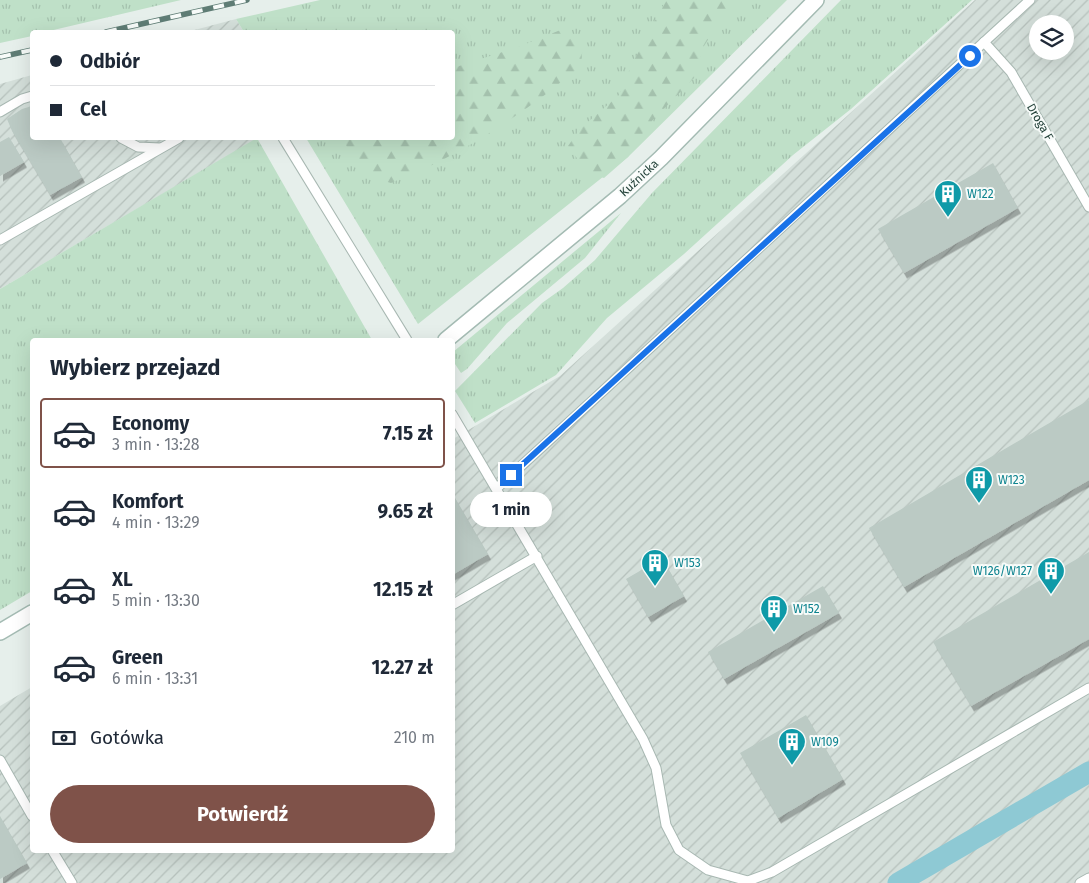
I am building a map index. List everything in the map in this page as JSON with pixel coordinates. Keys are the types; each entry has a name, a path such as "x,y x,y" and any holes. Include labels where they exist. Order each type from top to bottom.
{"street":[{"name":"Kuźnicka","path":"448,338 620,196 661,158 816,0"},
{"path":"0,632 30,613"}],"lane":[{"path":"497,488 1030,0"},
{"name":"Droga F","path":"984,42 1011,72 1089,207"},
{"path":"0,112 22,99 30,97"},
{"path":"125,140 138,147 160,148"},
{"path":"0,240 174,140"},
{"path":"284,140 406,338"},
{"path":"455,419 643,739 656,768 666,825 679,850 708,870 748,881 772,872 1089,688"},
{"path":"455,603 536,556"},
{"path":"0,760 30,812"},
{"path":"54,853 72,883"},
{"path":"1080,883 1089,878"}],"shaded area":[{"path":"975,0 1089,0 1089,883 0,883 0,706 30,688 30,853 455,853 455,438 560,376"},
{"path":"236,19 243,30 195,30"},
{"path":"30,76 30,140 255,140 0,289 0,84"}],"green space":[{"path":"0,0 181,0 54,30 30,30 30,36 0,43"},
{"path":"320,0 787,0 628,157 418,324 307,140 455,140 455,30 243,30 236,19"},
{"path":"666,0 746,0 719,22 704,46 694,78 648,125 628,157 604,178 588,173 568,146 580,129 619,95 631,66"},
{"path":"841,0 972,0 851,109 793,155 684,254 607,318 556,375 475,423 455,391 542,303 563,288 595,260 652,193"},
{"path":"563,29 583,42 581,66 515,116 480,139 431,165 391,183 358,173 344,140 455,140 455,67 518,47"},
{"path":"254,140 258,140 371,338 30,338 30,592 0,610 0,289"},
{"path":"621,213 585,258 507,323 467,369 461,373 455,364 455,350"}],"building":[{"path":"30,107 30,140 61,140 82,177 50,195 12,131 7,119 22,109"},
{"path":"9,137 24,162 0,176 0,142"},
{"name":"W122","path":"993,163 1018,208 904,273 878,229"},
{"name":"W123","path":"1089,400 1089,480 904,587 869,528"},
{"path":"455,498 488,554 455,573"},
{"name":"W126/W127","path":"1089,552 1089,639 971,706 933,642"},
{"name":"W153","path":"662,558 684,596 648,617 626,579"},
{"name":"W152","path":"823,586 839,613 724,679 708,652"},
{"name":"W109","path":"806,715 843,779 778,818 740,753"},
{"path":"0,816 27,863 0,879"}],"waterway":[{"path":"898,883 1089,772"}],"railway":[{"path":"115,30 247,0"},
{"path":"0,57 30,50"}],"place":[{"name":"W122","path":"948,218"},
{"name":"W123","path":"979,504"},
{"name":"W153","path":"655,587"},
{"name":"W126/W127","path":"1051,595"},
{"name":"W152","path":"774,633"},
{"name":"W109","path":"792,766"}],"route":[{"path":"511,475 970,56"}]}
